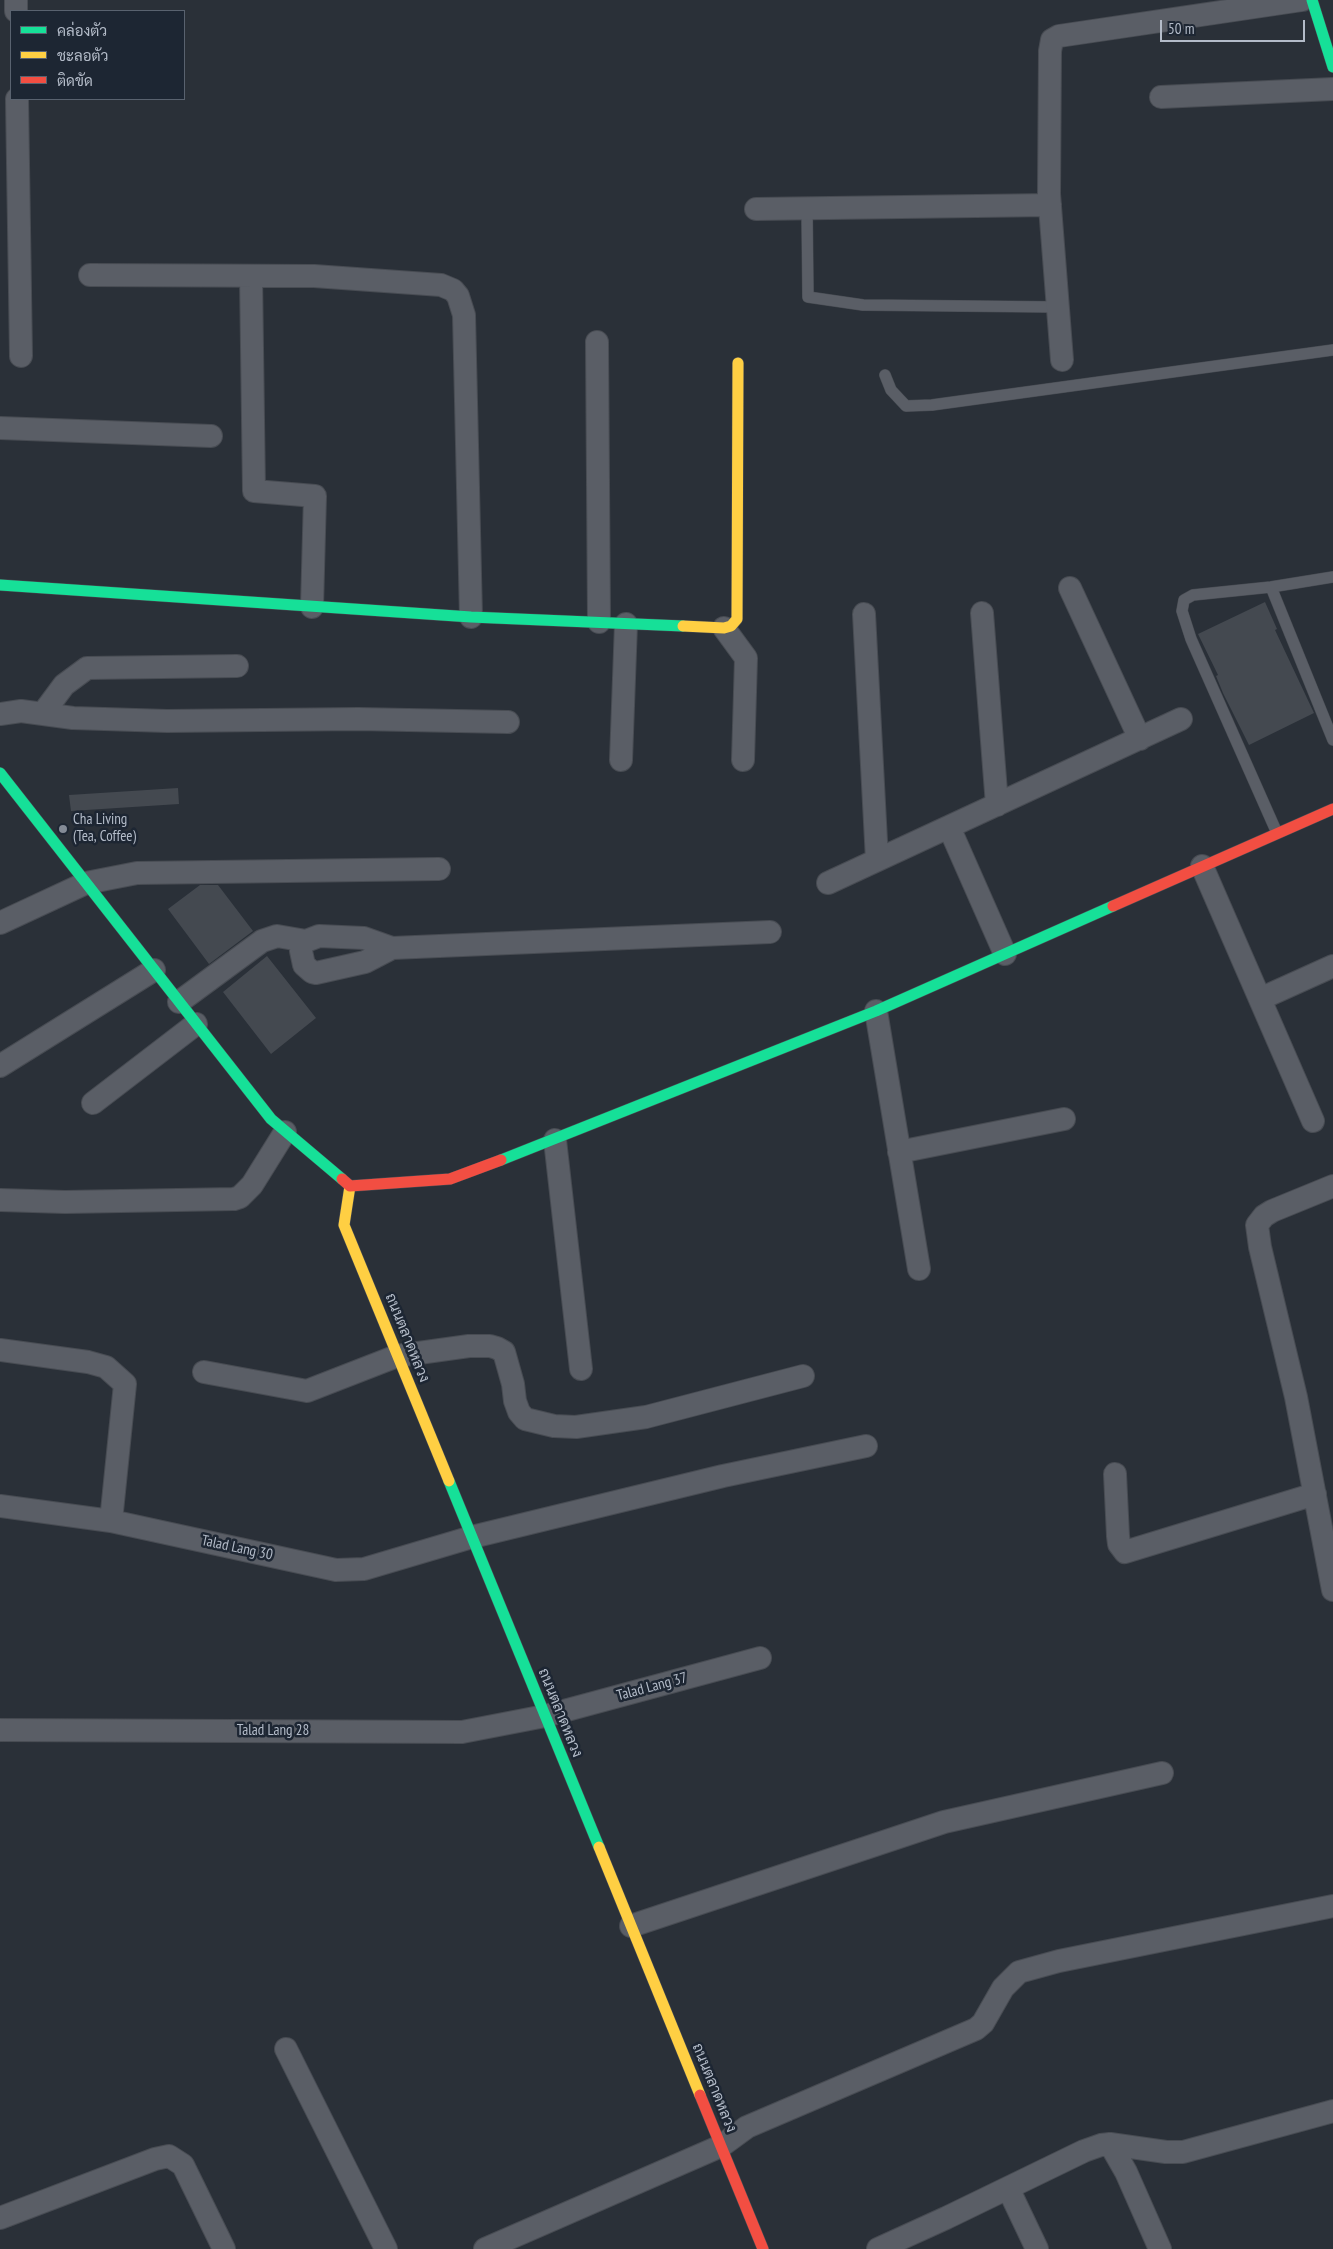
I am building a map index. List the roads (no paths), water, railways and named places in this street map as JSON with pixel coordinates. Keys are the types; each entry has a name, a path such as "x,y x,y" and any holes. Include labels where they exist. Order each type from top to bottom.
{"street":[{"path":"1062,360 1050,205 1050,51 1052,40 1059,36 1302,0"},
{"path":"1312,0 1333,67"},
{"path":"1161,97 1333,90"},
{"path":"12,100 10,301 21,356"},
{"path":"756,210 1050,205"},
{"path":"90,275 314,276 440,284 453,290 458,296 464,315 472,617"},
{"path":"251,276 254,491 315,496 312,607"},
{"path":"596,342 599,622"},
{"path":"0,585 472,617 724,628 731,626 737,619 738,608 738,363"},
{"path":"0,428 211,436"},
{"path":"1070,588 1140,739"},
{"path":"982,613 996,805"},
{"path":"864,614 877,860"},
{"path":"621,760 626,624"},
{"path":"724,628 746,658 743,760"},
{"path":"44,712 64,686 87,668 237,666"},
{"path":"0,714 21,711 44,712 73,718 167,721 358,719 508,722"},
{"path":"828,883 1181,720"},
{"path":"0,773 271,1120 350,1186 450,1179 556,1140 876,1011 1333,807"},
{"path":"949,827 1005,954"},
{"path":"1202,866 1313,1121"},
{"path":"0,923 86,883 137,873 439,869"},
{"path":"392,948 365,962 316,972 308,969 302,958 302,944 319,936 352,936 371,940 392,948 770,932"},
{"path":"179,1002 262,941 277,936 306,941"},
{"path":"1260,999 1333,966"},
{"path":"0,1066 154,970"},
{"path":"876,1011 919,1270"},
{"path":"93,1103 196,1024"},
{"path":"899,1152 1064,1119"},
{"path":"0,1200 65,1202 234,1199 240,1197 252,1185 286,1132"},
{"path":"556,1140 581,1369"},
{"name":"ถนนตลาดหลวง","path":"350,1186 344,1225 764,2249"},
{"path":"1333,1186 1272,1211 1264,1216 1257,1225 1259,1242 1296,1398 1333,1590"},
{"path":"204,1372 307,1391 322,1387 397,1356 469,1346 497,1348 504,1352 519,1412 525,1419 554,1426 576,1427 646,1417 803,1376"},
{"path":"0,1350 88,1362 106,1367 125,1384 111,1521"},
{"name":"Talad Lang 30","path":"0,1506 111,1521 336,1570 364,1569 472,1537 723,1476 866,1446"},
{"path":"1115,1474 1119,1544 1125,1552 1315,1494"},
{"name":"Talad Lang 37","path":"545,1716 760,1658"},
{"name":"Talad Lang 28","path":"0,1730 462,1732 545,1716"},
{"path":"631,1926 944,1822 1162,1773"},
{"path":"499,2246 722,2146 747,2127 976,2029 983,2023 1003,1988 1019,1972 1060,1961 1333,1906"},
{"path":"286,2049 386,2249"},
{"path":"878,2249 1084,2151 1110,2144 1166,2152 1183,2152 1333,2111"},
{"path":"1110,2144 1126,2172 1160,2249"},
{"path":"0,2218 155,2159 170,2156 183,2164 224,2249"},
{"path":"1008,2188 1037,2249"}],"lane":[{"path":"806,209 808,297 863,305 1058,306"},
{"path":"886,375 890,390 906,406 932,405 1333,350"},
{"path":"1277,833 1190,639 1182,611 1184,600 1193,595 1270,587 1333,577"},
{"path":"1270,587 1333,740"}],"place":[{"name":"Cha Living (Tea, Coffee)","path":"63,829"}]}
